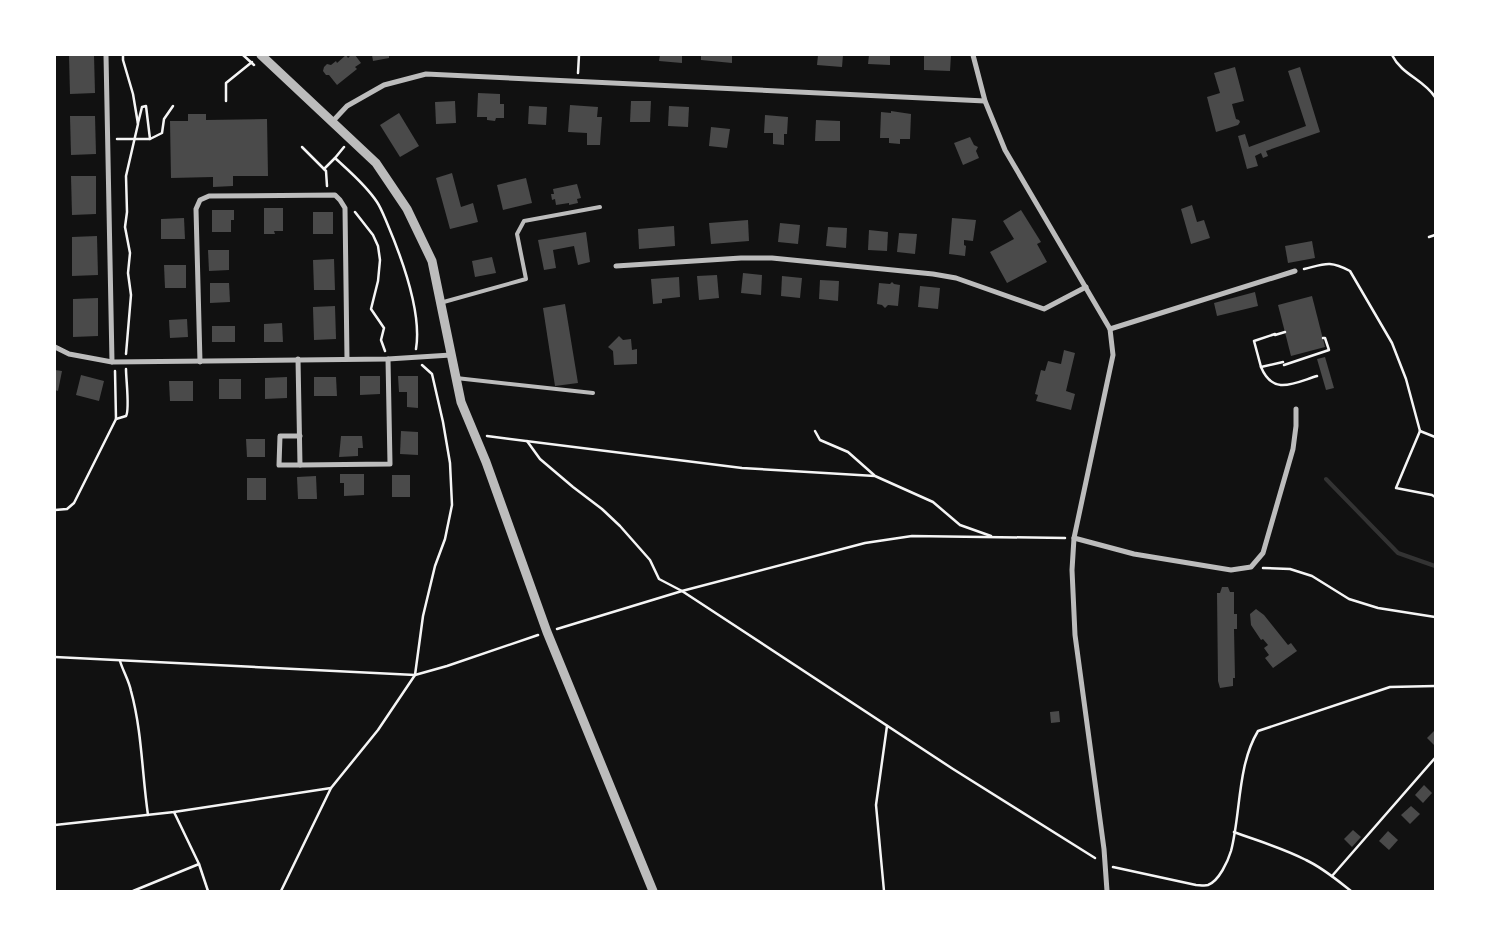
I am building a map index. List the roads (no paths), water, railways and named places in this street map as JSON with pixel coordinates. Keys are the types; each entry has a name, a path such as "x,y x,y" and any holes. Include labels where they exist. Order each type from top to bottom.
{"street":[{"path":"106,55 112,362"},
{"path":"262,55 376,163 408,209 432,261 461,402 475,435 547,632 653,891"},
{"path":"973,55 985,101 1005,150 1110,329 1113,355 1074,538 1072,570 1075,635 1108,891"},
{"path":"333,121 346,106 384,85 426,74 985,101"},
{"path":"200,362 196,209 200,200 210,196 335,195 340,200 345,208 347,359"},
{"path":"616,266 741,258 772,258 895,270 956,278 1044,309 1086,287"},
{"path":"1110,329 1263,284 1295,271"},
{"path":"55,347 69,354 112,362 388,359 451,355"},
{"path":"298,359 300,465"},
{"path":"300,436 280,436 279,465 390,464 388,359"},
{"path":"1074,538 1134,554 1231,570 1251,567 1263,553 1292,449 1296,426 1296,409"}],"lane":[{"path":"440,303 526,279 517,234 524,221 600,207"},
{"path":"456,378 593,393"}],"waterway":[{"path":"1326,479 1398,553 1435,566"}]}
